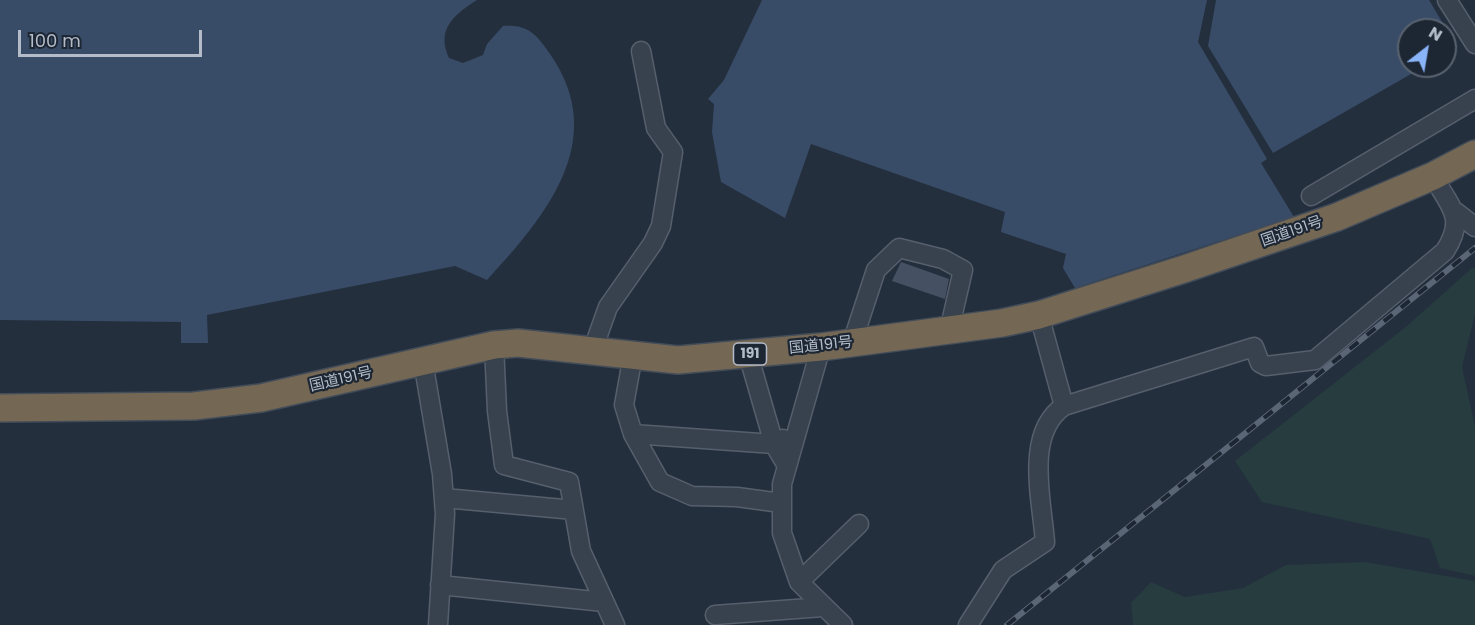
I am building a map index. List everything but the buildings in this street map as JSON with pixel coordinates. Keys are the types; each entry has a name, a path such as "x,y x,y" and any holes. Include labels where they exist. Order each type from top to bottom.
{"highway":[{"name":"国道191号","path":"0,408 194,406 261,398 494,345 530,342 678,360 821,347 949,331 1039,315 1337,217 1433,176 1475,154"}],"street":[{"path":"1447,0 1475,44"},
{"path":"593,349 608,307 653,243 661,226 665,204 673,152 656,128 641,51"},
{"path":"1311,196 1475,99"},
{"path":"1433,176 1456,212 1475,227"},
{"path":"968,625 1003,570 1045,542 1039,463 1041,438 1048,422 1064,406 1254,346 1260,363 1266,366 1315,360 1445,251 1454,238 1456,212"},
{"path":"852,343 876,270 899,248 943,259 963,270 949,331"},
{"path":"1039,315 1064,406"},
{"path":"494,345 497,411 504,465 568,482 581,551 615,625"},
{"path":"821,347 787,466 781,503 782,533 799,582 842,624"},
{"path":"748,354 774,444 787,466"},
{"path":"633,356 624,405 633,434 660,482 692,496 737,496 781,503"},
{"path":"423,361 444,498 438,625"},
{"path":"633,434 774,444 795,432"},
{"path":"444,498 574,510"},
{"path":"799,582 859,524"},
{"path":"440,585 604,602"},
{"path":"715,615 823,607"}],"green space":[{"path":"1472,268 1475,268 1475,314 1462,367 1475,426 1475,576 1440,568 1430,539 1262,502 1235,461 1407,326"},
{"path":"1365,562 1475,581 1475,625 1133,625 1131,603 1151,582 1185,597 1243,588 1286,565"}],"water":[{"path":"0,0 477,0 461,11 449,24 446,31 445,48 449,58 463,63 483,55 487,44 503,26 519,27 531,32 550,54 567,86 574,117 572,146 563,175 549,203 530,230 487,280 455,266 207,315 208,343 181,343 181,322 0,320"},
{"path":"762,0 1207,0 1198,42 1267,159 1261,163 1294,217 1075,288 1063,268 1066,254 1001,232 1005,212 811,144 785,218 721,182 712,132 714,104 708,99 724,80"},
{"path":"1216,0 1429,0 1440,18 1397,18 1397,78 1404,78 1273,153 1208,46"}],"railway":[{"path":"1007,625 1475,248"}]}
